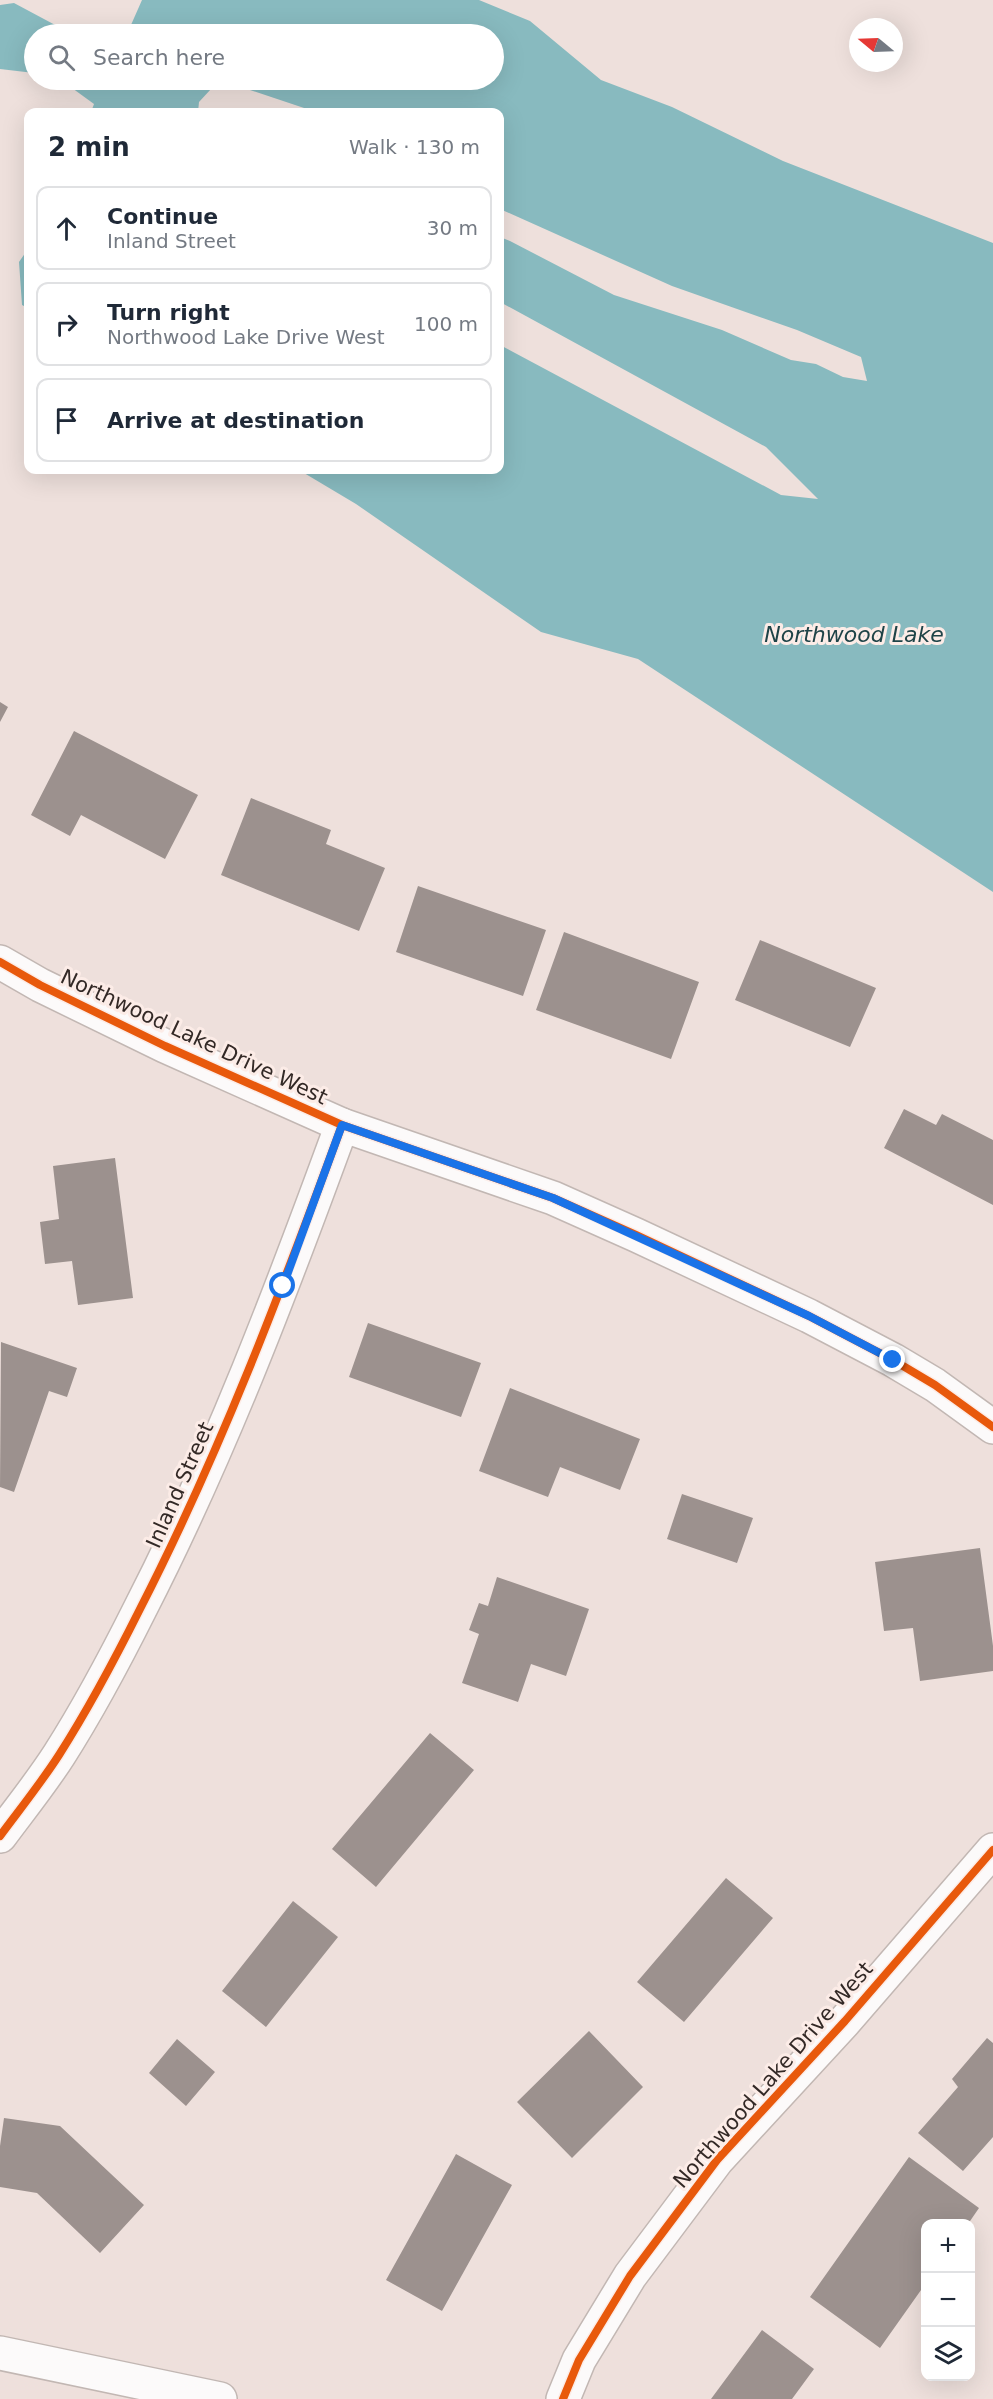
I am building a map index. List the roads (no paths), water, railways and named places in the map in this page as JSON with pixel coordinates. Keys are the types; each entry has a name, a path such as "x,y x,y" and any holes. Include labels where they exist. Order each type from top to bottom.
{"street":[{"name":"Northwood Lake Drive West","path":"0,962 40,985 165,1046 342,1125 553,1198 809,1316 935,1385 993,1427"},
{"name":"Inland Street","path":"0,1836 70,1737 105,1678 170,1552 228,1422 283,1286 342,1125"},
{"name":"Northwood Lake Drive West","path":"563,2399 579,2360 630,2276 717,2160 845,2021 993,1850"},
{"path":"0,2354 220,2399"}],"water":[{"name":"Northwood Lake","path":"142,0 479,0 530,21 601,80 672,107 783,161 993,243 993,892 638,659 541,632 356,504 306,474 504,474 504,347 781,495 818,499 766,447 504,304 504,239 614,295 722,330 791,360 816,364 843,377 867,381 861,357 797,330 672,286 504,211 504,108 304,108 250,90 504,90 504,24 131,24"},
{"path":"14,3 53,24 24,24 24,72 0,69 0,5"},
{"name":"Northwood Lake","path":"75,90 210,90 199,102 198,108 92,108 94,104"},
{"path":"24,255 24,306 22,305 19,262"}]}
